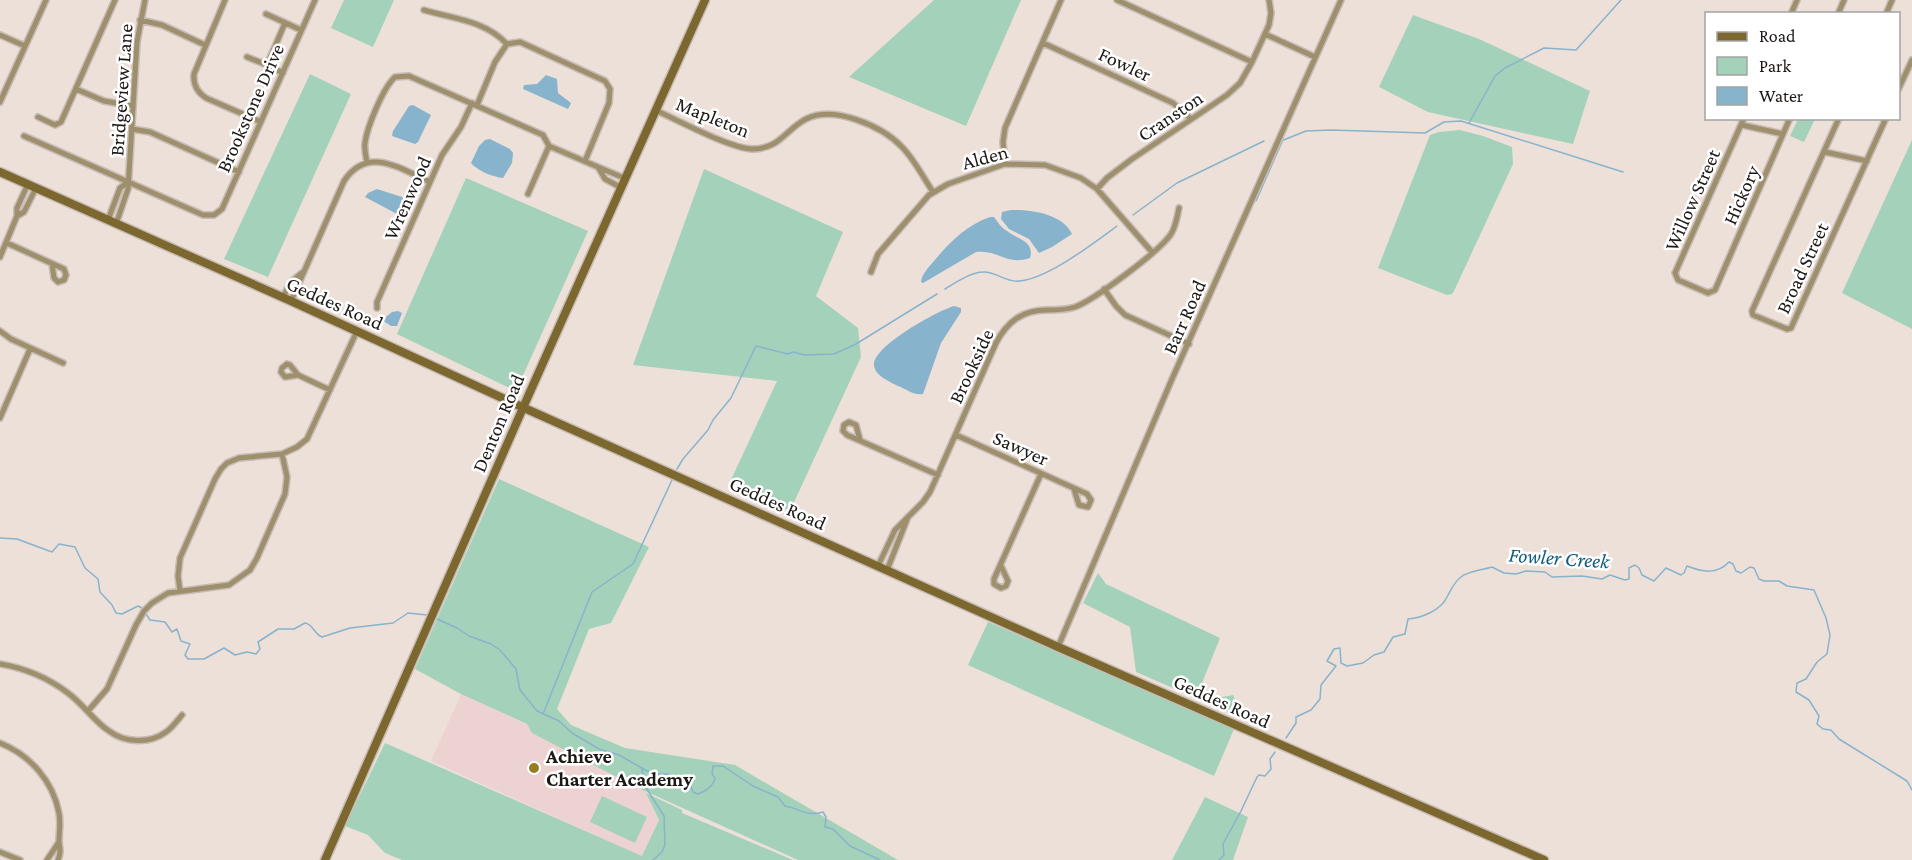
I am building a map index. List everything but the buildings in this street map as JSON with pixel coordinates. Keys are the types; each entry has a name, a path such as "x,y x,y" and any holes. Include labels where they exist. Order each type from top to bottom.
{"main road":[{"name":"Denton Road","path":"325,860 522,407 705,0"},
{"name":"Geddes Road","path":"0,172 357,330 522,407 1058,647 1544,860"}],"street":[{"path":"38,117 59,124 115,0"},
{"name":"Bridgeview Lane","path":"112,222 120,189 128,182 140,20 145,0"},
{"path":"225,0 194,74 196,89 206,98 261,122"},
{"name":"Brookstone Drive","path":"128,182 203,215 214,215 220,211 315,0"},
{"path":"1005,164 1003,149 1005,128 1060,0"},
{"path":"1117,0 1252,62"},
{"name":"Cranston","path":"1097,189 1107,178 1132,159 1234,89 1245,75 1265,34 1270,20 1269,0"},
{"name":"Barr Road","path":"1058,647 1341,0"},
{"path":"0,102 44,1"},
{"path":"424,10 484,26 507,44 520,42 601,78 608,85 611,95 585,161"},
{"path":"266,14 301,30"},
{"path":"140,20 157,23 205,45"},
{"path":"267,65 285,23"},
{"path":"1265,34 1315,57"},
{"path":"0,35 25,46"},
{"name":"Fowler","path":"1043,43 1173,103 1191,119"},
{"name":"Wrenwood","path":"377,308 377,302 442,155 461,127 507,44"},
{"path":"248,57 283,73"},
{"path":"1900,88 1912,60"},
{"path":"367,163 365,144 368,130 387,87 395,77 405,75 543,135 549,146 598,167 602,176 622,182"},
{"path":"76,88 104,101 133,106"},
{"name":"Mapleton","path":"655,110 733,145 753,149 776,143 807,119 830,113 840,114 884,133 897,142 933,192"},
{"name":"Hickory","path":"1717,284 1789,120"},
{"path":"1838,120 1824,152 1868,161"},
{"name":"Broad Street","path":"1824,152 1752,311 1753,315 1787,329 1791,328 1885,120"},
{"path":"1743,122 1783,134"},
{"name":"Willow Street","path":"1717,284 1714,291 1710,293 1678,280 1675,273 1743,122"},
{"path":"132,129 150,132 239,171"},
{"path":"24,135 128,182"},
{"path":"528,194 549,146"},
{"path":"287,299 291,282 304,271 344,181 353,170 367,163 378,161 430,182"},
{"name":"Alden","path":"871,272 879,254 921,202 933,192 979,171 1005,164 1034,163 1060,169 1081,178 1097,189 1152,252"},
{"path":"0,257 17,216 17,208 32,186"},
{"name":"Brookside","path":"878,566 895,530 927,497 996,343 1006,327 1020,315 1033,311 1074,308 1104,289 1136,266 1172,232 1179,208"},
{"path":"7,243 52,264"},
{"path":"1104,289 1125,315 1189,344"},
{"path":"180,591 178,576 180,558 214,479 221,469 239,458 282,454 307,439 357,330"},
{"path":"0,332 30,349 63,363"},
{"path":"0,418 30,349"},
{"path":"297,375 330,390"},
{"name":"Sawyer","path":"956,435 1074,489"},
{"path":"860,440 938,475"},
{"path":"88,711 107,689 147,607 162,596 180,591 229,585 250,570 285,494 287,477 282,454"},
{"path":"1001,566 1041,474"},
{"name":"Brookside","path":"887,570 908,517"},
{"path":"0,664 26,670 50,682 69,694 114,735 137,740 148,739 162,734 182,716"},
{"path":"0,743 28,759 47,783 59,815 61,849 58,860"},
{"path":"47,860 59,842"},
{"path":"0,852 20,860"}],"shaded area":[{"name":"Achieve Charter Academy","path":"461,694 638,775 659,820 643,857 431,761"}],"green space":[{"path":"344,0 394,0 373,47 331,28"},
{"path":"934,0 1021,0 966,126 849,77"},
{"path":"1413,15 1479,39 1590,91 1573,144 1428,112 1379,87"},
{"path":"310,74 351,94 268,277 224,259"},
{"path":"1798,120 1815,120 1804,142 1790,136"},
{"path":"1460,130 1512,147 1513,164 1454,291 1447,295 1378,268 1430,135"},
{"path":"1912,140 1912,329 1842,293"},
{"path":"704,169 843,232 816,296 858,328 861,357 790,511 729,484 777,381 633,365"},
{"path":"466,178 588,231 516,391 397,334"},
{"path":"499,479 649,547 611,623 589,629 557,709 571,725 625,748 735,765 898,860 798,860 636,787 532,733 527,724 461,694 415,669"},
{"path":"1098,573 1106,584 1220,638 1196,698 1136,672 1130,627 1083,603"},
{"path":"988,622 1234,729 1214,776 968,665"},
{"path":"1233,695 1243,718 1204,702 1206,700"},
{"path":"385,743 642,856 659,820 646,793 682,810 682,813 793,860 402,860 385,853 368,835 345,826"},
{"path":"602,796 647,817 635,843 590,822"},
{"path":"1205,797 1248,817 1233,860 1172,860"}],"water":[{"path":"546,75 557,79 558,93 571,103 568,109 523,89 524,85 537,84"},
{"path":"413,105 431,115 415,144 392,136 409,106"},
{"path":"490,139 510,149 513,153 512,163 503,178 486,173 471,163 479,146 485,140"},
{"path":"377,189 402,197 410,205 402,214 397,214 365,197"},
{"path":"1011,210 1037,212 1054,217 1068,227 1072,234 1039,253 1029,239 1009,229 1001,219 1002,212"},
{"path":"994,217 1003,228 1028,244 1031,252 1030,258 1015,260 990,253 976,252 923,283 921,282 928,269 952,241 973,225"},
{"path":"954,306 961,308 961,312 941,343 923,394 898,386 877,372 874,365 876,357 894,339 921,322"},
{"path":"392,312 402,313 397,326 391,326 382,320"}],"waterway":[{"path":"1469,123 1495,76 1505,68 1544,48 1576,50 1621,0"},
{"path":"1281,141 1306,131 1425,133 1444,122 1461,121 1623,172"},
{"path":"1133,215 1177,183 1264,141"},
{"path":"1256,201 1282,142"},
{"path":"945,289 978,272 988,272 1014,281 1030,279 1070,259 1117,226"},
{"path":"677,469 731,398 756,346 788,354 793,352 805,355 834,354 856,344 937,294"},
{"path":"543,714 592,592 633,564 672,480"},
{"name":"Fowler Creek","path":"0,538 17,539 52,552 59,544 75,547 85,568 98,579 100,592 116,613 122,614 138,606 144,609"},
{"name":"Fowler Creek","path":"1286,738 1296,723 1296,717 1311,710 1320,699 1321,685 1336,666 1327,661 1334,649 1340,648 1341,663 1347,666 1363,663 1374,655 1384,652 1393,637 1405,634 1408,619 1425,615 1440,606 1456,581 1468,573 1492,567 1504,573 1545,572 1552,577 1582,576 1602,579 1610,575 1625,580 1629,579 1629,568 1635,565 1642,575 1654,581 1666,568 1681,575 1687,566 1698,570 1714,571 1729,562 1733,564 1736,571 1741,573 1750,567 1754,568 1759,579 1764,581 1779,581 1787,586 1814,590 1826,618 1830,635 1827,654 1817,662 1806,679 1797,683 1796,692 1809,700 1819,716 1817,724 1823,729 1831,730 1839,739 1907,781 1912,790"},
{"name":"Fowler Creek","path":"146,614 150,620 165,622 172,632 177,629 181,641 190,644 185,655 188,659 204,659 224,648 235,655 247,652 256,654 260,649 258,642 278,629 294,629 305,623 322,637 350,628 393,623 408,613 427,615"},
{"name":"Fowler Creek","path":"437,619 500,650 516,669 520,690 537,711 559,721 572,733 599,749 619,755 647,771 669,774 698,794 713,783 715,778 712,774 713,766 723,766 753,786 778,797 785,806 808,813 823,812 826,817 825,827 833,829 850,846 880,860"},
{"name":"Fowler Creek","path":"1219,860 1224,855 1223,844 1257,777 1265,776 1271,769 1270,759 1275,752"},
{"path":"642,769 645,786 664,816 665,845 662,852 653,860"}],"place":[{"name":"Achieve Charter Academy","path":"534,768"}]}
